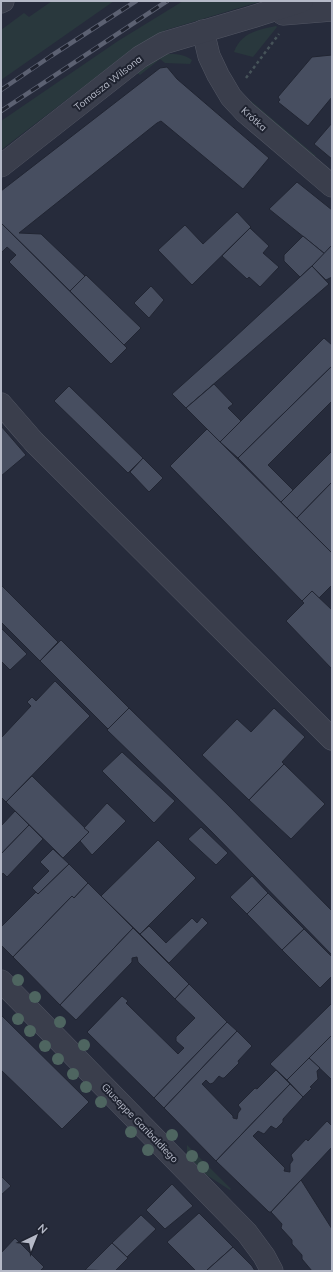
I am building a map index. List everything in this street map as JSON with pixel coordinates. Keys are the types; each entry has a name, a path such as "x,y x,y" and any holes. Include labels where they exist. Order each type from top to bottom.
{"street":[{"name":"Tomasza Wilsona","path":"1,166 140,57 164,43 302,1"},
{"name":"Tomasza Wilsona","path":"252,17 332,10"},
{"name":"Krótka","path":"203,31 210,56 218,75 231,97 245,112 332,186"},
{"path":"1,404 34,442 332,739"},
{"name":"Giuseppe Garibaldiego","path":"1,981 247,1233 264,1256 272,1271"}],"path":[{"path":"243,82 281,32"}],"shaded area":[{"path":"52,1 114,1 1,80 1,30 24,13 29,17"},
{"path":"183,1 262,1 166,30 134,48 1,150 1,121 118,41"},
{"path":"277,27 253,57 234,52 245,36 262,29"},
{"path":"167,54 183,55 192,60 190,64 165,63 160,59 140,75 136,72 153,60"},
{"path":"251,101 316,156 307,156 247,104"},
{"path":"187,1145 231,1189 230,1190 202,1172 187,1157"}],"building":[{"path":"332,55 332,97 308,126 278,102 280,100 278,97 312,57"},
{"path":"167,67 177,79 269,158 243,189 161,121 157,123 19,233 41,234 85,276 70,291 1,223 1,191 160,68"},
{"path":"332,123 332,159 314,144"},
{"path":"297,182 332,210 332,245 325,254 269,209"},
{"path":"237,212 251,227 192,285 158,250 185,225 203,244"},
{"path":"1,223 127,348 111,364 9,262 16,255 7,247 1,253"},
{"path":"250,228 269,246 263,253 279,267 260,287 249,277 247,279 222,256"},
{"path":"303,236 325,254 300,277 284,261 284,255"},
{"path":"332,245 332,277 326,280 312,266"},
{"path":"312,266 329,284 186,408 172,394"},
{"path":"86,275 141,328 124,345 70,291"},
{"path":"151,286 164,300 149,318 134,303"},
{"path":"324,338 332,345 332,366 238,458 220,442"},
{"path":"332,366 332,401 268,465 293,490 281,502 238,458"},
{"path":"214,384 233,404 228,408 241,421 220,442 186,408"},
{"path":"69,386 143,458 128,473 54,401"},
{"path":"1,426 26,455 1,476"},
{"path":"207,429 332,553 332,585 319,598 312,591 302,601 170,466"},
{"path":"332,451 332,482 297,518 281,502"},
{"path":"143,458 163,478 149,492 130,472"},
{"path":"332,482 332,553 297,518"},
{"path":"1,585 58,642 40,661 1,622"},
{"path":"312,591 332,610 332,669 286,621 304,603 302,601"},
{"path":"1,628 27,654 10,670 1,661"},
{"path":"61,640 129,708 108,729 40,661"},
{"path":"55,681 90,716 6,802 1,797 1,738 31,706 27,702 32,697 36,701"},
{"path":"129,708 228,805 332,911 332,955 211,831 107,730"},
{"path":"274,708 305,737 282,762 284,764 249,800 202,755 237,719 251,732"},
{"path":"122,752 175,801 154,823 102,771"},
{"path":"284,764 325,804 291,839 249,800"},
{"path":"32,776 89,832 63,858 6,802"},
{"path":"107,803 126,821 92,855 80,841 89,832 84,828"},
{"path":"15,811 29,825 1,854 1,826"},
{"path":"29,825 43,839 7,877 3,873 1,876 1,854"},
{"path":"201,827 228,853 216,865 188,839"},
{"path":"158,840 196,878 140,934 101,896"},
{"path":"53,849 69,864 38,894 32,888 49,871 40,862"},
{"path":"69,864 88,883 74,898 72,896 13,957 1,945 1,927 36,892 38,894"},
{"path":"252,876 268,893 247,914 230,897"},
{"path":"88,883 133,928 60,1005 13,957 72,896 74,898"},
{"path":"268,893 304,929 282,950 247,914"},
{"path":"202,917 208,923 169,963 140,934 149,926 166,943 192,918 197,923"},
{"path":"133,928 189,984 175,999 138,962 137,957 132,958 132,962 76,1020 60,1005"},
{"path":"304,929 332,957 332,976 320,988 282,950"},
{"path":"189,984 227,1022 154,1098 87,1032 122,996 128,1001 126,1003 178,1054 184,1048 176,1041 176,1037 195,1018 175,999"},
{"path":"332,1003 332,1035 287,1080 270,1064"},
{"path":"1,1015 89,1102 62,1129 1,1070"},
{"path":"227,1022 237,1031 164,1108 154,1098"},
{"path":"237,1031 252,1046 238,1061 239,1063 224,1078 219,1076 213,1083 210,1084 206,1080 202,1084 233,1116 233,1118 237,1119 238,1113 241,1109 238,1105 276,1070 290,1084 216,1161 164,1108"},
{"path":"332,1035 332,1080 309,1058"},
{"path":"309,1058 320,1068 317,1071 318,1079 303,1097 287,1080"},
{"path":"290,1084 303,1097 276,1129 271,1126 264,1134 258,1131 253,1136 285,1168 284,1171 290,1172 290,1164 293,1160 291,1155 306,1139 308,1141 327,1121 332,1126 332,1147 271,1212 269,1212 216,1161"},
{"path":"1,1176 11,1186 1,1195"},
{"path":"301,1180 332,1229 332,1271 312,1271 302,1259 302,1255 292,1244 292,1240 281,1228 282,1224 271,1212"},
{"path":"172,1184 193,1206 165,1229 146,1210"},
{"path":"199,1213 233,1247 206,1271 196,1271 167,1242"},
{"path":"141,1215 156,1229 127,1257 112,1243"},
{"path":"15,1238 44,1267 40,1271 1,1271 1,1253"},
{"path":"112,1243 128,1258 115,1271 85,1270"},
{"path":"233,1247 255,1271 206,1271"}],"railway":[{"path":"1,90 136,1"},
{"path":"1,111 167,1"}]}
